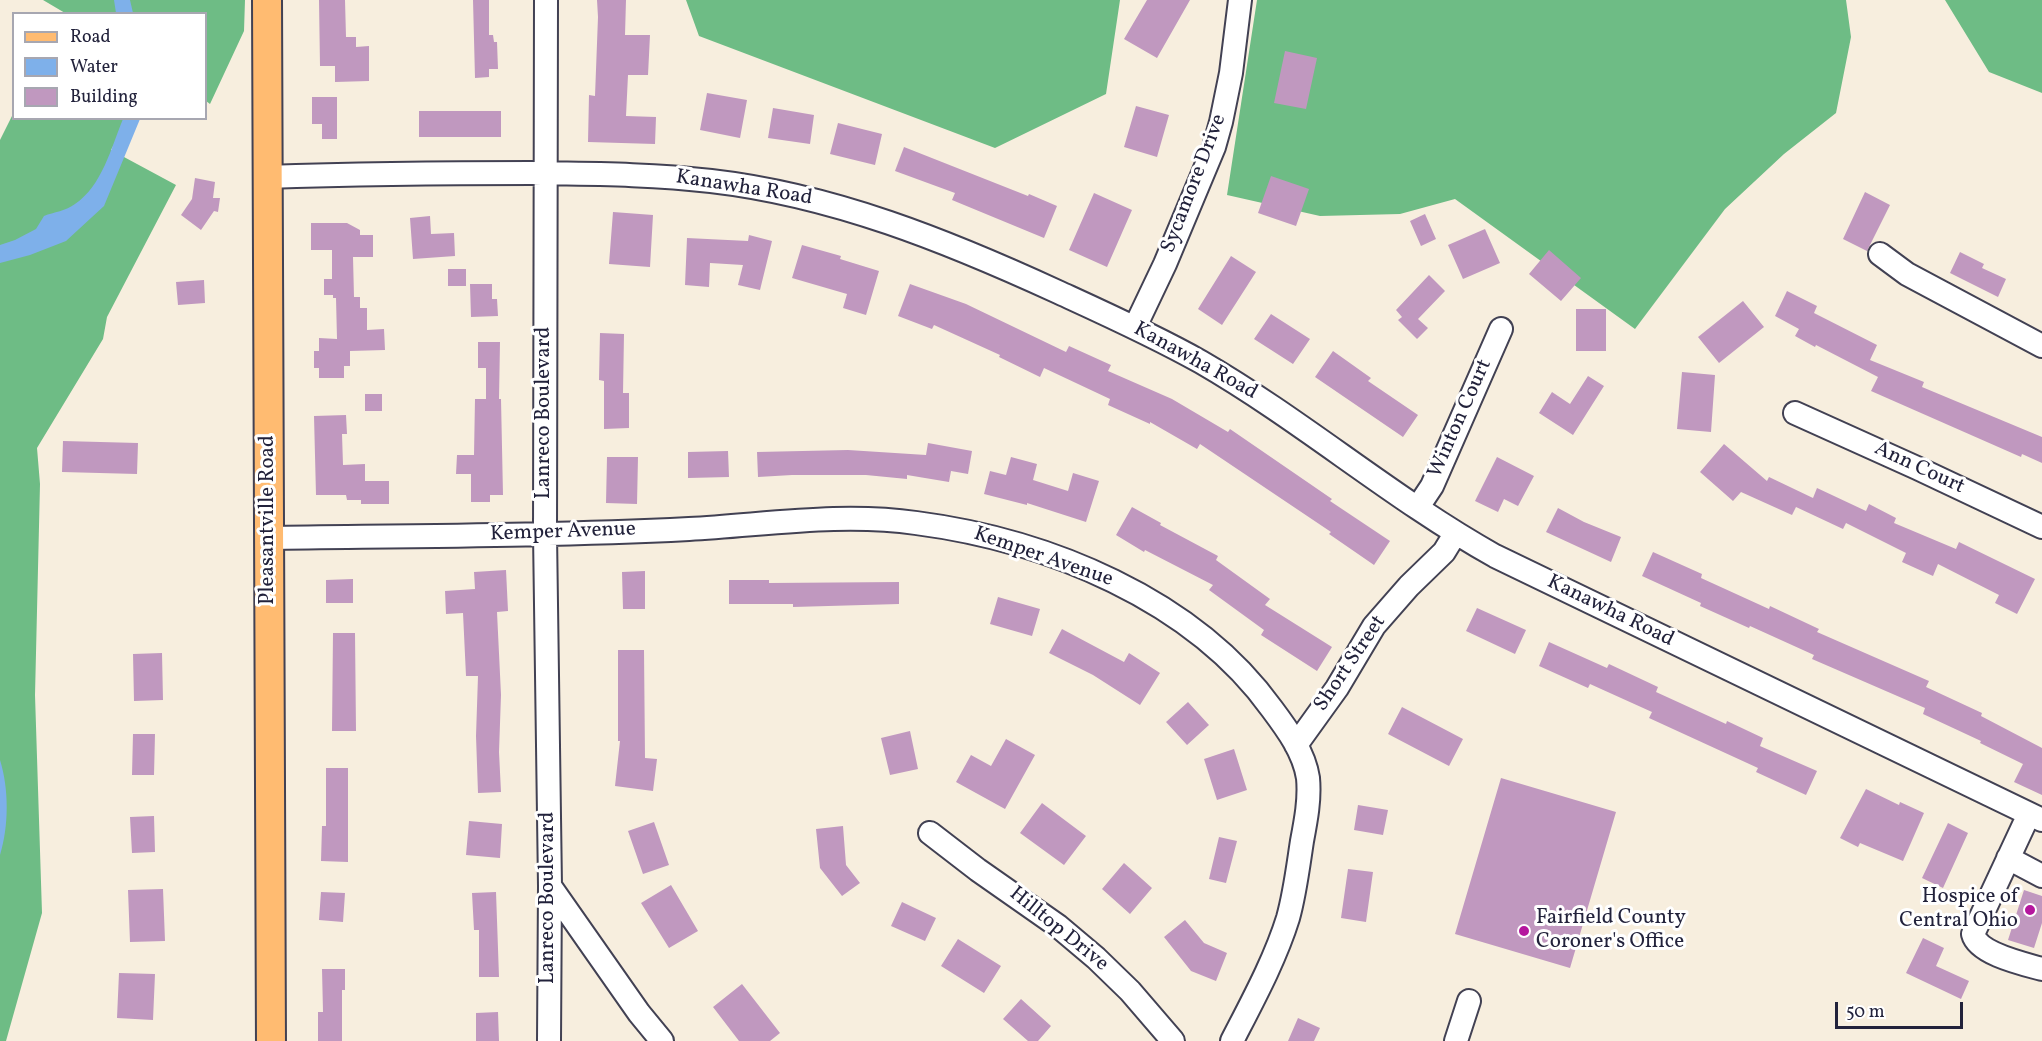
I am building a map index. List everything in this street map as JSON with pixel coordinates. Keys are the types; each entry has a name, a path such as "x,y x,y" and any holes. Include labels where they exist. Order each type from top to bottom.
{"main road":[{"name":"Pleasantville Road","path":"267,0 270,1041"}],"street":[{"name":"Lanreco Boulevard","path":"546,0 545,534 550,886 549,1041"},
{"name":"Sycamore Drive","path":"1135,327 1165,264 1214,147 1231,73 1240,0"},
{"name":"Kanawha Road","path":"266,177 443,173 647,175 714,181 773,191 830,204 896,225 968,252 1135,327 1199,361 1265,401 1455,534 1506,561 2035,817"},
{"path":"1880,254 1907,274 2042,345"},
{"name":"Winton Court","path":"1418,507 1432,486 1501,329"},
{"name":"Ann Court","path":"1795,413 2042,527"},
{"name":"Kemper Avenue","path":"269,538 545,534 692,529 843,518 917,523 966,531 1016,544 1108,579 1150,600 1184,621 1210,641 1245,674 1275,712 1305,761 1308,806 1287,920 1258,990 1232,1041"},
{"name":"Short Street","path":"1296,745 1337,688 1374,627 1409,586 1444,552 1455,534"},
{"path":"2035,817 2008,858 1973,934 1975,940 1984,948 2009,959 2041,966"},
{"name":"Hilltop Drive","path":"930,833 1058,926 1096,958 1130,992 1173,1041"},
{"path":"2008,858 2042,876"},
{"path":"550,886 639,1013 662,1041"},
{"path":"1456,1041 1469,1001"}],"green space":[{"path":"43,0 245,0 244,31 210,104 207,102 207,12 63,12"},
{"path":"686,0 1120,0 1106,94 995,148 699,36"},
{"path":"1257,0 1846,0 1851,37 1836,113 1784,154 1725,209 1635,329 1455,199 1400,214 1320,216 1227,195"},
{"path":"1945,0 2042,0 2042,93 1989,72"},
{"path":"12,116 12,120 127,120 111,150 176,185 107,317 103,339 37,448 40,484 35,695 42,913 6,1041 0,1041 0,140"}],"water":[{"path":"114,0 130,0 133,12 116,12"},
{"path":"123,120 140,120 104,206 66,241 30,255 0,263 0,245 36,229 44,216 71,206 92,187 105,166"},
{"path":"0,760 7,807 0,855"}],"building":[{"path":"319,0 345,0 346,37 356,37 356,47 369,46 369,81 335,82 335,66 320,66"},
{"path":"473,0 489,0 489,35 493,35 494,42 497,42 498,69 489,69 489,77 475,78"},
{"path":"597,0 626,0 625,35 650,35 648,75 628,75 626,116 656,117 655,144 588,142 589,95 595,96"},
{"path":"1147,0 1190,0 1157,58 1124,39"},
{"path":"1285,51 1317,58 1306,109 1274,103"},
{"path":"707,93 747,100 740,138 700,130"},
{"path":"312,97 337,97 337,139 322,139 322,124 312,124"},
{"path":"1136,106 1169,115 1157,157 1124,147"},
{"path":"773,108 814,115 810,144 768,138"},
{"path":"419,111 501,111 501,137 419,137"},
{"path":"838,123 882,134 875,165 830,154"},
{"path":"904,147 1057,206 1044,238 952,200 955,193 895,171"},
{"path":"1271,176 1309,189 1296,226 1258,213"},
{"path":"195,178 215,182 213,198 220,198 218,212 214,211 201,230 181,215 192,199"},
{"path":"1865,192 1890,205 1867,251 1843,239"},
{"path":"1094,193 1132,210 1107,267 1069,250"},
{"path":"613,212 653,215 650,267 609,264"},
{"path":"1425,214 1436,239 1421,246 1410,221"},
{"path":"430,216 431,234 454,233 455,256 413,259 410,218"},
{"path":"311,223 347,223 360,230 360,235 373,235 373,257 353,257 354,297 360,297 360,308 367,308 367,330 384,329 385,350 350,351 350,366 344,366 344,378 319,378 319,368 314,368 314,351 319,351 319,338 337,339 336,298 333,298 333,295 324,295 324,279 332,279 332,250 311,250"},
{"path":"1485,229 1500,263 1463,279 1448,245"},
{"path":"749,235 772,241 760,290 738,285 743,265 710,263 709,287 685,285 687,238 748,241"},
{"path":"802,245 841,256 840,259 879,271 866,315 843,308 847,294 792,278"},
{"path":"1549,250 1581,278 1561,301 1529,274"},
{"path":"1960,252 1984,264 1982,268 2006,279 1998,297 1950,273"},
{"path":"1231,256 1256,272 1222,325 1198,309"},
{"path":"448,269 466,269 466,286 448,286"},
{"path":"1429,275 1445,291 1418,319 1428,328 1417,339 1398,320 1402,317 1396,310"},
{"path":"204,280 205,303 178,305 176,282"},
{"path":"470,284 492,284 492,299 497,299 498,316 471,317"},
{"path":"910,284 966,304 1066,352 1069,346 1111,365 1108,371 1172,399 1228,432 1230,429 1390,541 1374,565 1329,534 1331,532 1200,444 1197,449 1150,422 1150,424 1108,405 1110,399 1044,368 1040,377 999,357 1000,355 934,325 932,329 898,316"},
{"path":"1787,291 1817,306 1814,313 1877,345 1870,360 1924,382 1922,387 2042,437 2042,463 2022,454 2021,457 1871,391 1878,377 1795,336 1799,329 1775,316"},
{"path":"1743,301 1764,327 1719,363 1698,337"},
{"path":"1576,309 1606,309 1606,351 1576,351"},
{"path":"1271,314 1310,339 1293,364 1254,339"},
{"path":"600,333 624,334 623,393 629,393 629,428 604,429 604,381 599,380"},
{"path":"478,342 500,342 499,399 501,399 503,495 490,495 490,502 471,502 471,474 456,474 457,455 474,455 475,399 486,399 486,368 478,368"},
{"path":"1333,351 1371,378 1368,381 1418,415 1403,437 1315,377"},
{"path":"1682,372 1715,375 1711,432 1677,429"},
{"path":"1588,376 1604,386 1573,435 1539,413 1552,392 1570,404"},
{"path":"365,394 382,394 382,411 365,411"},
{"path":"346,415 347,434 342,434 343,465 365,464 365,481 389,481 389,504 361,504 361,500 347,500 346,495 316,495 314,416"},
{"path":"63,441 138,443 137,474 62,472"},
{"path":"928,443 972,451 968,474 951,471 949,482 907,475 907,479 866,475 758,477 757,452 848,450 926,455"},
{"path":"1724,444 1767,481 1769,477 1813,498 1817,488 1866,511 1869,504 1896,518 1894,523 1956,549 1959,542 2035,579 2017,614 1995,603 1999,595 1938,564 1933,576 1902,562 1906,553 1846,523 1843,529 1796,507 1792,515 1741,492 1733,501 1700,472"},
{"path":"728,451 729,477 688,478 688,452"},
{"path":"607,457 638,457 637,504 606,503"},
{"path":"1011,457 1037,464 1033,480 1068,491 1073,473 1099,481 1086,522 1027,503 1027,505 984,494 990,471 1006,475"},
{"path":"1497,457 1534,476 1518,506 1504,499 1498,512 1475,501"},
{"path":"1132,507 1218,556 1216,560 1270,599 1265,605 1332,647 1317,671 1261,635 1264,630 1209,590 1213,585 1145,550 1144,552 1116,535"},
{"path":"1558,508 1584,522 1621,537 1611,562 1546,532"},
{"path":"1653,552 1702,574 1701,578 1769,609 1770,606 1819,629 1817,632 1929,681 1926,687 1982,713 1981,716 2042,748 2042,795 2014,782 2023,764 1923,714 1925,708 1812,659 1814,655 1700,606 1701,603 1642,576"},
{"path":"506,570 508,611 497,612 501,695 499,752 501,792 478,793 476,736 478,676 466,676 463,613 446,614 445,591 475,589 474,572"},
{"path":"645,571 645,609 623,609 622,572"},
{"path":"353,579 353,603 326,603 326,580"},
{"path":"729,580 769,580 769,583 899,582 899,604 793,607 793,604 729,604"},
{"path":"998,597 1040,609 1032,636 990,624"},
{"path":"1477,608 1526,630 1515,654 1466,631"},
{"path":"1062,629 1124,662 1129,653 1160,673 1140,705 1093,675 1049,653"},
{"path":"333,633 355,633 356,731 332,731"},
{"path":"1549,642 1607,668 1609,664 1658,687 1656,692 1763,738 1760,746 1817,771 1806,795 1756,772 1758,768 1649,718 1652,712 1590,684 1588,688 1539,666"},
{"path":"618,650 644,650 645,758 657,759 653,791 615,786 620,741 618,741"},
{"path":"162,653 163,700 134,701 133,654"},
{"path":"1188,702 1209,725 1187,745 1166,722"},
{"path":"1402,707 1463,739 1449,766 1388,734"},
{"path":"910,731 918,769 890,775 881,738"},
{"path":"133,734 155,734 154,775 132,775"},
{"path":"1006,739 1035,755 1005,809 956,782 971,755 991,766"},
{"path":"1234,749 1247,790 1217,800 1204,759"},
{"path":"326,768 348,768 348,862 321,861 322,826 326,826"},
{"path":"1501,778 1616,812 1570,968 1455,934"},
{"path":"1866,789 1899,805 1900,802 1924,813 1903,861 1860,843 1858,847 1840,838"},
{"path":"1042,803 1086,836 1064,865 1020,833"},
{"path":"1358,805 1388,810 1383,835 1354,830"},
{"path":"154,816 155,852 132,853 130,817"},
{"path":"469,821 502,824 500,858 466,855"},
{"path":"654,822 669,865 643,874 628,831"},
{"path":"1948,823 1968,833 1943,888 1922,878"},
{"path":"843,826 846,865 860,883 842,896 820,868 816,829"},
{"path":"1219,837 1237,841 1226,883 1209,879"},
{"path":"1124,863 1152,888 1130,914 1102,889"},
{"path":"1348,869 1373,872 1366,922 1341,918"},
{"path":"671,885 698,931 669,948 641,903"},
{"path":"163,889 165,941 130,942 128,890"},
{"name":"Hospice of Central Ohio","path":"2024,890 2042,896 2042,923 2034,948 2008,940"},
{"path":"321,892 345,893 343,922 319,920"},
{"path":"496,892 499,977 479,977 479,930 474,930 472,893"},
{"path":"902,902 936,918 925,941 891,926"},
{"path":"1185,920 1204,943 1227,953 1216,981 1191,971 1164,937"},
{"path":"1923,938 1944,948 1936,966 1969,981 1961,999 1906,973"},
{"path":"958,939 1001,966 984,993 941,966"},
{"path":"322,969 345,969 345,990 342,990 342,1041 318,1041 318,1012 323,1012"},
{"path":"119,973 155,974 153,1020 117,1018"},
{"path":"742,984 780,1033 770,1041 739,1041 713,1007"},
{"path":"1021,999 1051,1026 1038,1041 1028,1041 1003,1019"},
{"path":"498,1012 499,1041 476,1041 476,1013"},
{"path":"1298,1018 1320,1028 1314,1041 1288,1041"}],"place":[{"name":"Hospice of Central Ohio","path":"2030,910"},
{"name":"Fairfield County Coroner's Office","path":"1524,931"}]}
